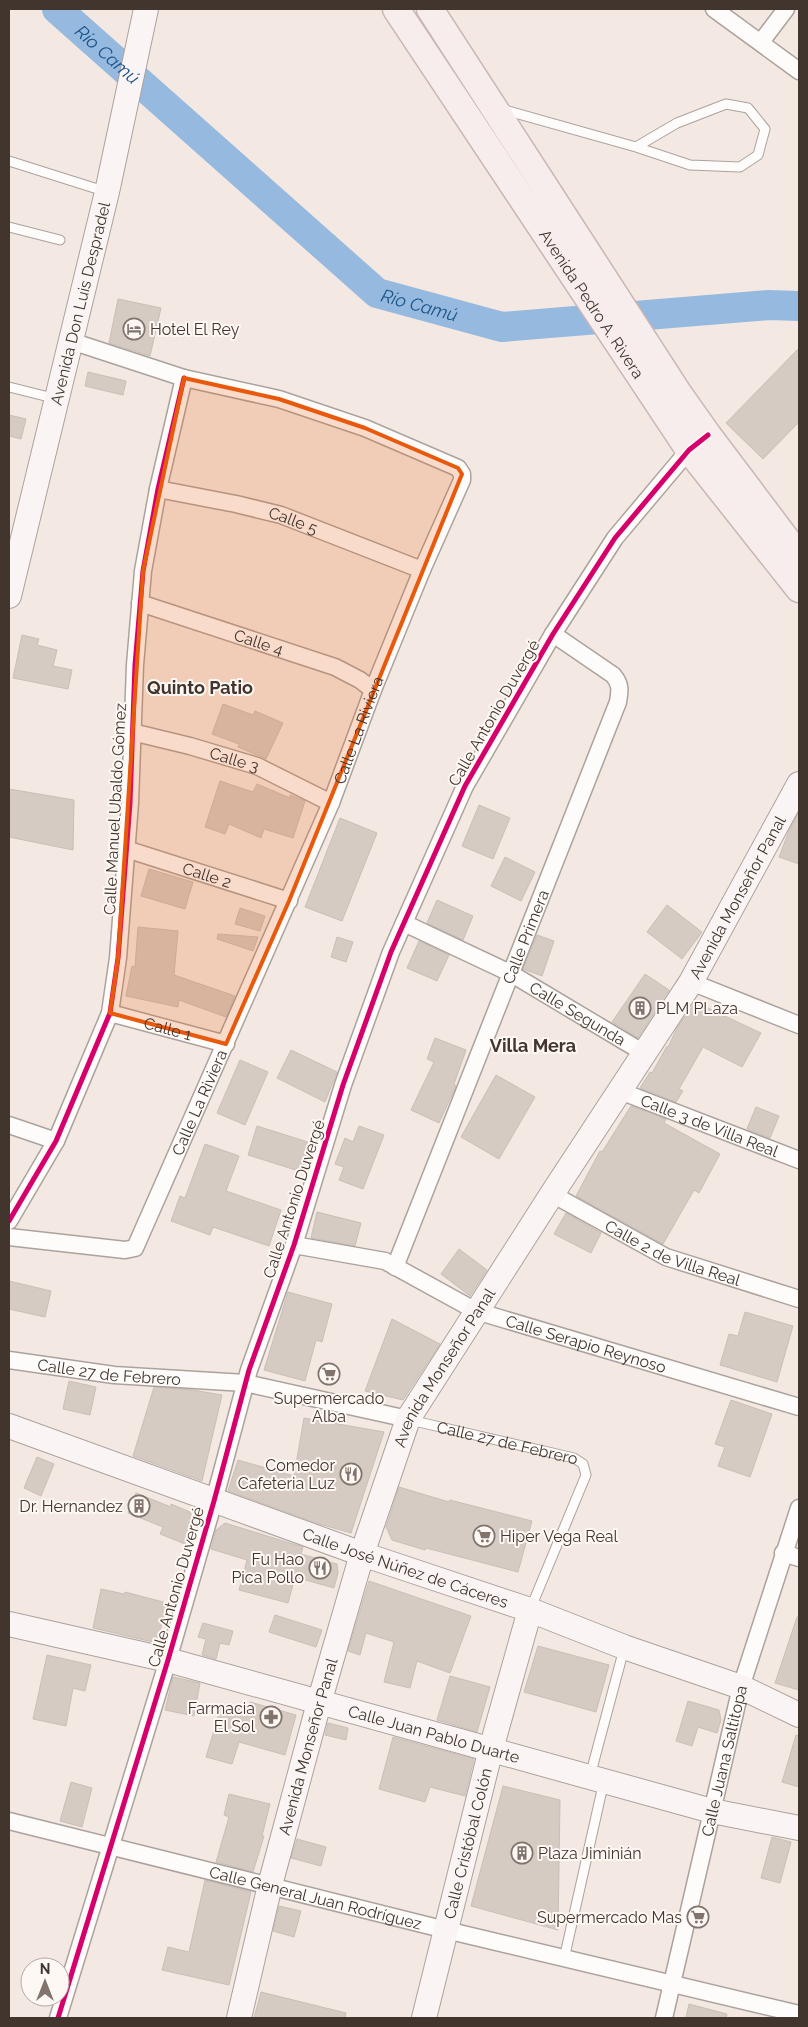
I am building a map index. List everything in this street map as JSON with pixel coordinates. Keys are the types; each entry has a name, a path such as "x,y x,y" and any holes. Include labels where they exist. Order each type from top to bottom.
{"main road":[{"name":"Avenida Don Luis Despradel","path":"9,596 107,192 146,9"},
{"name":"Avenida Pedro A. Rivera","path":"396,9 481,139 670,400 799,589"},
{"name":"Avenida Pedro A. Rivera","path":"430,9 500,117 670,400"},
{"path":"449,89 473,75"},
{"name":"Avenida Pedro A. Rivera","path":"699,443 799,556"},
{"name":"Avenida Monseñor Panal","path":"239,2018 270,1885 319,1702 362,1554 408,1419 476,1311 691,982 799,784"},
{"name":"Calle José Núñez de Cáceres","path":"9,1426 362,1554 530,1610 624,1647 741,1687 799,1715"},
{"name":"Calle Cristóbal Colón","path":"424,2018 491,1749 530,1610"},
{"name":"Calle Juan Pablo Duarte","path":"9,1624 168,1660 712,1811 799,1828"}],"street":[{"path":"714,9 799,71"},
{"path":"761,42 786,9"},
{"name":"Calle La Riviera","path":"9,1237 125,1250 135,1248 331,803 373,690 422,570 462,480 462,474 458,468 365,428 279,399 184,378 71,341"},
{"name":"Calle Manuel Ubaldo Gómez","path":"9,1221 56,1141 110,1013 118,958 143,571 158,489 184,378"},
{"name":"Calle Antonio Duvergé","path":"58,2018 168,1660 214,1501 245,1383 294,1245 342,1085 391,952 465,786 553,634 615,538 699,443"},
{"name":"Calle 5","path":"158,489 281,515 422,570"},
{"name":"Calle 4","path":"140,602 335,667 360,680 373,690"},
{"name":"Calle Primera","path":"396,1267 618,702 620,689 614,675 553,634"},
{"name":"Calle 3","path":"132,732 190,746 257,766 331,803"},
{"name":"Calle 2","path":"126,849 288,901"},
{"name":"Calle Segunda","path":"404,923 510,973 644,1054"},
{"path":"691,982 799,1025"},
{"name":"Calle 1","path":"110,1013 226,1044"},
{"name":"Calle 3 de Villa Real","path":"620,1091 799,1160"},
{"path":"9,1126 56,1141"},
{"name":"Calle 2 de Villa Real","path":"552,1194 666,1257 799,1299"},
{"name":"Calle Serapio Reynoso","path":"294,1245 385,1261 476,1311 799,1408"},
{"name":"Calle 27 de Febrero","path":"9,1360 114,1375 245,1383 408,1419"},
{"name":"Calle Juana Saltitopa","path":"664,2018 741,1687 799,1508"},
{"path":"783,1553 799,1558"},
{"name":"Calle General Juan Rodríguez","path":"9,1821 446,1930 799,2014"}],"lane":[{"path":"500,117 636,146 690,165 740,167 758,155 765,129 748,108 726,104 677,123 636,146"},
{"path":"9,161 107,192"},
{"path":"9,227 60,240"},
{"path":"9,387 57,399"},
{"name":"Calle 27 de Febrero","path":"408,1419 574,1458 583,1464 586,1475 530,1610"},
{"path":"564,1958 597,1779 624,1647"}],"highlighted area":[{"path":"184,378 279,399 365,428 458,468 462,474 289,901 226,1044 110,1013 118,958 143,571"}],"building":[{"name":"Hotel El Rey","path":"118,299 161,308 150,356 109,343"},
{"path":"799,348 799,422 763,459 726,423"},
{"path":"88,372 126,381 123,395 85,386"},
{"path":"9,415 26,419 21,439 9,436"},
{"path":"22,635 39,639 37,645 57,650 53,666 72,670 68,689 13,678"},
{"path":"223,704 253,715 255,711 283,723 266,759 238,747 239,744 212,734"},
{"path":"220,781 253,792 257,784 290,798 290,795 305,801 293,838 264,829 261,838 229,824 225,834 205,827"},
{"path":"9,789 74,800 73,850 9,837"},
{"path":"479,805 510,818 493,859 462,846"},
{"path":"799,812 799,864 779,857"},
{"path":"340,818 377,833 342,921 305,907"},
{"path":"505,857 535,872 521,901 491,886"},
{"path":"149,869 193,882 185,909 141,896"},
{"path":"437,900 473,916 463,940 427,923"},
{"path":"667,905 702,932 682,959 647,932"},
{"path":"240,908 265,916 260,931 235,924"},
{"path":"138,927 178,931 174,975 235,996 226,1017 179,1000 178,1007 126,996 132,966 135,967"},
{"path":"218,934 258,937 253,951 217,939"},
{"path":"537,935 554,941 542,976 523,969"},
{"path":"337,937 353,942 346,962 331,957"},
{"path":"419,941 449,955 437,981 407,968"},
{"name":"PLM PLaza","path":"645,974 669,990 638,1038 612,1022"},
{"path":"695,1002 761,1033 742,1067 703,1047 679,1089 683,1091 676,1102 640,1088 650,1072 652,1073 677,1028"},
{"path":"435,1038 466,1050 454,1084 456,1086 439,1123 411,1110 434,1062 427,1059"},
{"path":"291,1050 337,1072 325,1102 277,1078"},
{"path":"240,1060 268,1072 245,1125 217,1113"},
{"path":"496,1075 535,1097 499,1159 461,1137"},
{"path":"631,1106 666,1119 664,1123 720,1154 699,1193 694,1190 663,1244 576,1196 600,1151 602,1152"},
{"path":"756,1107 779,1116 770,1138 747,1129"},
{"path":"257,1126 311,1143 302,1172 248,1155"},
{"path":"359,1126 384,1135 363,1189 339,1180 344,1167 335,1164 345,1138 353,1142"},
{"path":"205,1144 239,1156 226,1191 281,1210 269,1246 213,1227 210,1235 171,1221 180,1196 185,1198"},
{"path":"317,1212 361,1223 355,1246 311,1238"},
{"path":"566,1213 601,1233 591,1253 554,1234"},
{"path":"459,1249 487,1270 470,1296 441,1274"},
{"path":"9,1281 51,1291 45,1317 9,1309"},
{"path":"288,1292 332,1304 322,1342 316,1340 305,1381 264,1370"},
{"path":"745,1312 793,1326 777,1382 720,1365 729,1334 738,1336"},
{"path":"392,1319 440,1344 403,1400 365,1391"},
{"path":"69,1381 96,1387 90,1415 63,1409"},
{"path":"154,1387 193,1390 222,1395 202,1481 133,1456"},
{"path":"731,1400 772,1414 750,1477 718,1466 725,1447 715,1444"},
{"path":"304,1418 384,1432 351,1533 316,1523 228,1491 238,1460 294,1476"},
{"path":"37,1457 54,1464 41,1496 24,1488"},
{"name":"Hiper Vega Real","path":"399,1487 449,1502 450,1500 532,1521 518,1572 426,1548 425,1550 392,1540 386,1527"},
{"path":"136,1493 171,1507 171,1504 190,1512 194,1521 185,1544 160,1534 163,1527 128,1513"},
{"path":"225,1523 303,1547 301,1554 337,1564 338,1573 334,1588 295,1577 288,1603 239,1590 247,1560 211,1549 216,1530"},
{"path":"369,1581 471,1616 450,1673 417,1661 410,1688 384,1682 394,1642 366,1633 360,1655 348,1651"},
{"path":"101,1589 124,1594 125,1592 167,1603 157,1643 93,1628"},
{"path":"275,1615 322,1630 316,1647 269,1632"},
{"path":"797,1617 799,1617 799,1690 775,1683"},
{"path":"203,1623 233,1631 229,1645 220,1643 216,1659 202,1655 206,1639 198,1637"},
{"path":"538,1646 609,1665 596,1712 524,1692"},
{"path":"47,1655 91,1665 85,1691 73,1688 66,1726 33,1719"},
{"path":"450,1676 490,1687 477,1732 437,1720"},
{"path":"173,1677 200,1683 194,1716 165,1710"},
{"path":"688,1701 719,1710 721,1720 717,1733 698,1727 692,1746 676,1741"},
{"path":"250,1702 296,1715 285,1755 239,1742 232,1764 206,1757 222,1704 248,1711"},
{"path":"328,1723 348,1728 346,1740 325,1735"},
{"path":"796,1735 799,1736 799,1787 782,1782"},
{"path":"393,1737 474,1759 465,1796 430,1787 425,1802 379,1789"},
{"path":"71,1782 92,1788 82,1827 60,1821"},
{"name":"Plaza Jiminián","path":"503,1786 560,1800 558,1930 471,1906"},
{"path":"229,1794 270,1804 262,1836 264,1836 253,1872 216,1862 229,1817 224,1815"},
{"path":"772,1837 791,1842 780,1883 761,1878"},
{"path":"297,1839 326,1847 321,1866 291,1858"},
{"path":"205,1880 251,1892 229,1985 162,1970 168,1947 189,1952"},
{"path":"279,1906 301,1911 294,1937 273,1931"},
{"path":"261,1992 346,2013 345,2018 254,2018"},
{"path":"689,2004 727,2014 726,2018 686,2018"}],"waterway":[{"name":"Río Camú","path":"57,9 377,293 502,327 769,305 799,306"}],"cycle path":[{"path":"9,1221 56,1141 110,1013 118,958 130,803 135,665 143,571 158,489 184,378"},
{"path":"58,2018 168,1660 214,1501 249,1370 294,1245 343,1085 391,952 465,786 553,634 615,538 689,450 708,435"}],"place":[{"name":"Hotel El Rey","path":"134,329"},
{"name":"PLM PLaza","path":"640,1008"},
{"name":"Supermercado Alba","path":"329,1374"},
{"name":"Comedor Cafeteria Luz","path":"351,1474"},
{"name":"Dr. Hernandez","path":"139,1506"},
{"name":"Hiper Vega Real","path":"484,1536"},
{"name":"Fu Hao Pica Pollo","path":"320,1568"},
{"name":"Farmacia El Sol","path":"271,1717"},
{"name":"Plaza Jiminián","path":"522,1853"},
{"name":"Supermercado Mas","path":"698,1917"}],"district":[{"name":"Quinto Patio","path":"200,687"},
{"name":"Villa Mera","path":"533,1045"}]}
